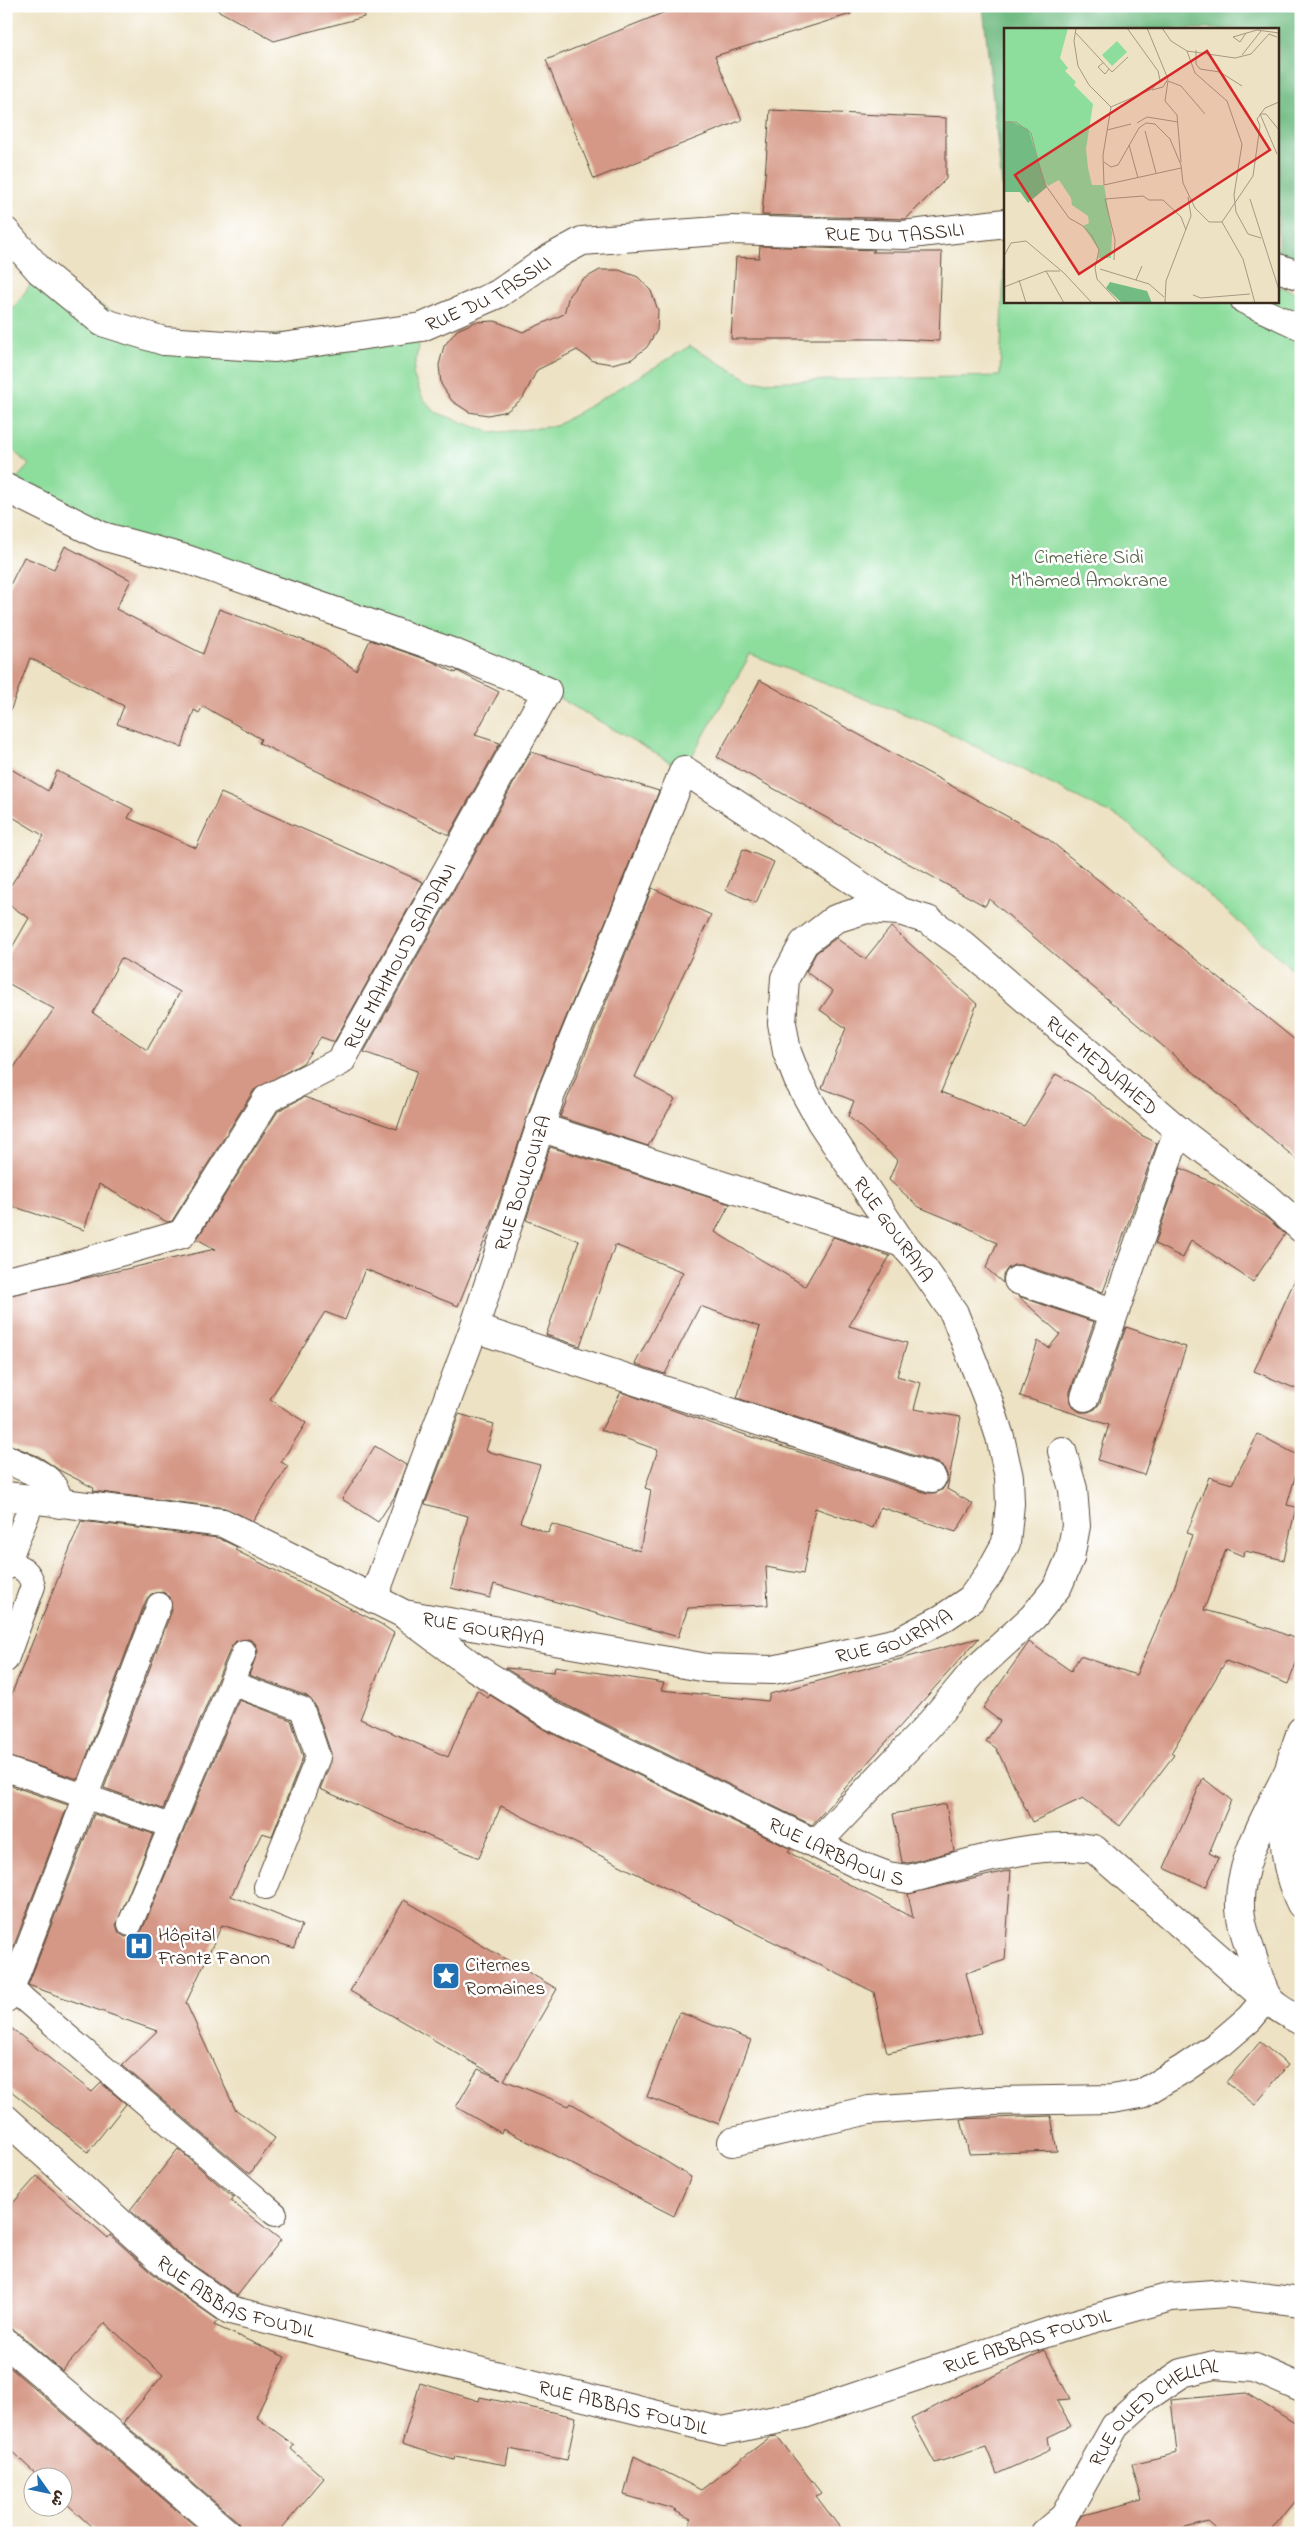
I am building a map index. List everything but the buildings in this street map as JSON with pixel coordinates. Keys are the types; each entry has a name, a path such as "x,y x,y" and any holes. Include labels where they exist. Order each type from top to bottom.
{"street":[{"name":"RUE DU TASSILI","path":"6,232 40,271 102,322 164,341 275,348 422,327 498,294 547,260 582,241 731,230 903,235 1004,223"},
{"path":"1280,269 1301,276"},
{"name":"RUE MAHMOUD SAIDANI","path":"6,488 102,536 186,559 454,653 547,690 341,1061 266,1099 182,1234 64,1268 6,1281"},
{"name":"RUE BOULOUIZA","path":"373,1599 474,1328 539,1127 684,770 899,911"},
{"name":"RUE GOURAYA","path":"6,1496 223,1523 404,1614 707,1668 773,1670 898,1642 944,1618 971,1599 989,1574 1006,1543 1010,1504 1009,1477 988,1400 954,1313 919,1262 902,1243 820,1122 798,1080 787,1052 782,1023 785,978 804,943 835,919 867,909 899,911"},
{"name":"RUE MEDJAHED","path":"899,911 928,920 963,946 1178,1130 1270,1200 1301,1228"},
{"path":"539,1127 902,1243"},
{"path":"1085,1397 1113,1312 1178,1130"},
{"path":"1018,1280 1113,1312"},
{"path":"474,1328 932,1478"},
{"path":"816,1844 928,1726 974,1670 1033,1617 1058,1586 1070,1558 1076,1526 1073,1489 1062,1451"},
{"path":"6,1460 50,1480 57,1491 60,1504"},
{"name":"RUE LARBAOUI S","path":"404,1614 474,1667 552,1716 816,1844 888,1876 909,1879 1036,1848 1070,1846 1094,1849 1266,1999 1280,2010 1301,2021"},
{"path":"732,2142 869,2110 992,2101 1112,2099 1141,2094 1221,2043 1249,2019 1266,1999 1240,1916 1242,1883 1252,1848 1289,1770 1301,1731"},
{"path":"1289,1770 1284,1806 1286,1847 1292,1887 1301,1904"},
{"name":"RUE ABBAS FOUDIL","path":"6,2119 168,2266 230,2310 723,2431 804,2414 1067,2326 1171,2297 1228,2293 1301,2302"},
{"path":"6,2343 226,2533"},
{"name":"RUE OUED CHELLAL","path":"1045,2533 1064,2517 1114,2426 1148,2396 1182,2373 1214,2365 1255,2368 1301,2388"}],"lane":[{"path":"1245,302 1301,328"},
{"path":"6,1660 33,1586 31,1576 22,1568 7,1566 33,1500"},
{"path":"159,1605 9,1994 276,2214"},
{"path":"130,1924 244,1652"},
{"path":"231,1683 302,1709 318,1757 266,1888"},
{"path":"6,1769 171,1826"}],"green space":[{"path":"983,6 1301,6 1301,276 1280,269 1280,28 1004,28 1004,204"},
{"name":"Cimetière Sidi M'hamed Amokrane","path":"1004,267 1004,302 1280,302 1280,287 1301,294 1301,977 1125,821 933,725 750,655 684,770 547,691 7,489 29,465 6,444 6,319 40,271 164,341 422,327 413,374 422,397 435,412 492,433 556,426 690,346 753,382 1000,376"}],"place":[{"name":"Hôpital Frantz Fanon","path":"139,1946"},
{"name":"Citernes Romaines","path":"446,1976"}]}
